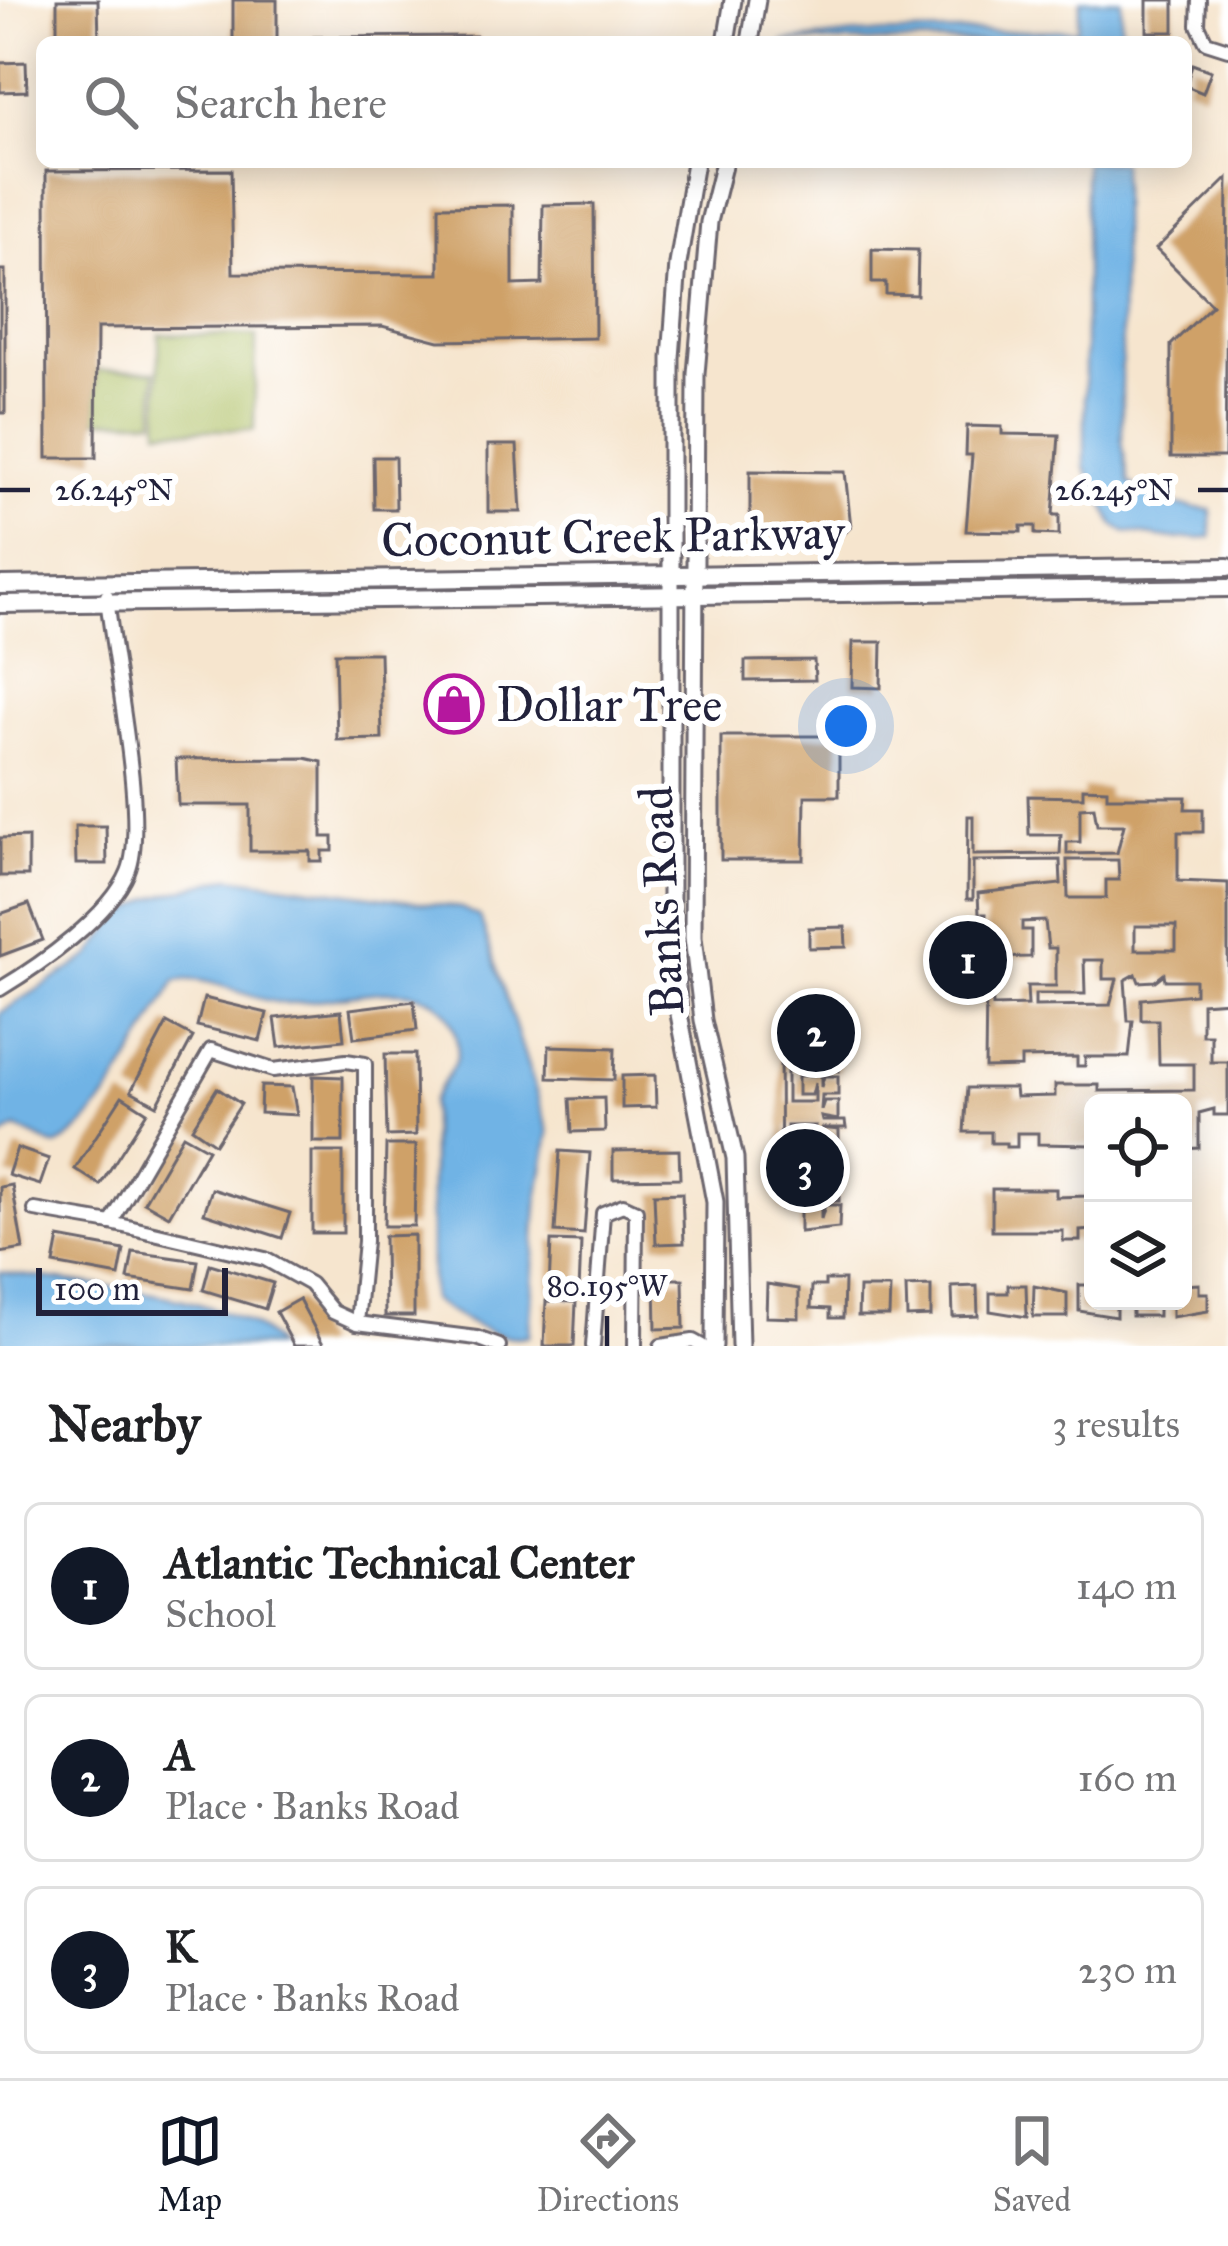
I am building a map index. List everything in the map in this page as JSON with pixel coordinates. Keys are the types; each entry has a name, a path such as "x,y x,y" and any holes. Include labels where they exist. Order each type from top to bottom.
{"main road":[{"name":"Coconut Creek Parkway","path":"0,585 1228,567"},
{"name":"Coconut Creek Parkway","path":"0,604 1228,588"}],"street":[{"path":"727,36 733,0"},
{"path":"751,36 758,0"},
{"path":"1198,0 1198,25 1206,42 1228,49"},
{"name":"Banks Road","path":"694,168 673,311 672,953 679,1014 710,1156 713,1346"},
{"name":"Banks Road","path":"722,168 709,222 696,374 693,938 703,1020 735,1159 740,1346"},
{"path":"0,988 46,962 129,871 132,816 106,583"},
{"path":"111,1222 211,1050 273,1070 364,1064 365,1241 357,1323"},
{"path":"593,1346 603,1214 612,1205 630,1205 636,1210 635,1346"},
{"path":"35,1210 111,1222 265,1259 310,1284 333,1312 357,1323 477,1338 499,1346"},
{"path":"661,1346 693,1342 702,1346"}],"green space":[{"path":"159,334 256,336 254,430 159,430"},
{"path":"97,370 155,371 155,420 96,420"}],"water":[{"path":"1081,0 1121,0 1121,36 839,36 858,34 1077,30"},
{"path":"1085,168 1121,168 1122,441 1129,483 1162,503 1211,510 1211,537 1174,539 1125,532 1114,525 1085,467"},
{"path":"230,877 461,908 480,917 549,1132 537,1206 529,1335 492,1333 431,1300 431,1104 455,1062 457,1047 450,1020 439,1004 421,996 375,993 285,1003 204,981 176,981 107,1097 73,1135 55,1146 16,1128 0,1139 0,1013 91,956 118,918 152,898"},
{"path":"0,1272 190,1302 257,1328 276,1346 0,1346"}],"building":[{"path":"57,0 98,0 99,36 57,36"},
{"path":"233,0 277,0 277,36 233,36"},
{"path":"1147,0 1174,0 1174,32 1147,32"},
{"path":"26,62 27,91 0,92 0,63"},
{"path":"1192,64 1211,71 1203,93 1192,88"},
{"path":"231,170 233,273 439,274 439,206 513,205 513,285 542,284 543,205 594,204 595,338 439,341 382,326 97,328 96,458 47,458 46,171"},
{"path":"1228,178 1225,457 1171,457 1171,345 1212,305 1156,249"},
{"path":"872,249 918,250 917,295 886,294 886,283 872,283"},
{"path":"0,270 5,270 5,413 0,413"},
{"path":"967,426 1002,427 1002,434 1059,435 1053,515 1059,515 1059,535 1035,534 1035,526 1021,526 1021,532 966,531 972,455 966,455"},
{"path":"488,445 517,445 521,512 488,512"},
{"path":"373,457 395,457 396,509 374,509"},
{"path":"750,471 845,472 851,527 845,533 750,532"},
{"path":"853,642 882,642 881,688 852,687"},
{"path":"335,653 380,653 382,739 337,740"},
{"path":"814,660 815,680 745,681 745,661"},
{"path":"721,736 839,736 839,796 805,796 804,860 721,860"},
{"path":"305,758 322,762 322,837 333,837 333,851 322,851 322,861 310,861 310,851 250,851 250,805 178,805 176,759"},
{"path":"1083,788 1107,789 1107,797 1186,797 1185,809 1203,809 1203,832 1178,832 1178,881 1228,883 1228,1001 1202,1003 1202,1035 1211,1035 1211,1062 1228,1062 1228,1115 1214,1115 1214,1109 1199,1113 1199,1148 1192,1148 1192,1094 1084,1094 1084,1145 1038,1144 1038,1133 1017,1133 1017,1147 1006,1147 1006,1143 991,1143 991,1132 964,1132 967,1088 1015,1088 1016,1097 1055,1096 1055,1085 1099,1085 1099,1091 1194,1090 1194,1064 1159,1064 1158,1020 1141,1020 1141,999 1195,994 1195,980 1165,980 1164,974 1155,981 1139,982 1136,974 1125,980 1128,1021 1133,1021 1129,1057 1085,1057 1085,1066 1077,1066 1077,1057 1021,1058 1021,1067 985,1068 986,989 992,989 993,1006 1028,1005 1027,986 1056,986 1056,948 1048,948 1045,921 1022,922 1022,930 1031,930 1031,957 985,958 986,914 979,914 978,893 1061,884 1060,860 973,861 973,899 967,899 968,816 973,816 973,855 1060,854 1061,835 1029,835 1028,796 1083,797","holes":["1094,807 1097,825 1124,825 1117,853 1067,854 1067,842 1080,842 1080,808","1067,860 1118,860 1119,880 1106,880 1106,898 1068,898","1135,926 1176,926 1176,950 1135,950","1084,960 1103,960 1103,979 1117,979 1110,1005 1035,1006 1035,994 1085,994"]},
{"path":"75,826 106,826 107,864 76,864"},
{"path":"28,837 28,876 0,876 0,838"},
{"path":"29,904 43,940 0,956 0,914"},
{"path":"845,927 846,947 809,948 809,928"},
{"path":"204,998 267,1013 260,1041 197,1026"},
{"path":"414,1001 417,1030 354,1038 350,1009"},
{"path":"341,1011 344,1040 279,1047 275,1018"},
{"path":"167,1023 193,1037 157,1105 131,1091"},
{"path":"789,1026 843,1026 843,1041 826,1041 826,1048 821,1048 821,1060 824,1052 839,1052 839,1071 821,1068 821,1087 824,1076 838,1076 838,1095 822,1095 821,1110 824,1101 838,1101 838,1120 821,1117 822,1121 845,1121 846,1128 821,1128 839,1130 839,1149 824,1153 821,1138 821,1167 824,1157 839,1157 839,1176 821,1174 821,1194 825,1182 839,1182 839,1201 821,1201 821,1219 825,1205 840,1205 839,1228 800,1232 800,1209 781,1209 780,1041 789,1041","holes":["787,1048 815,1048 798,1051 797,1070 812,1070 815,1061 815,1075 798,1076 798,1095 812,1095 815,1083 815,1102 787,1102","787,1126 815,1126 815,1131 797,1131 797,1153 812,1153 814,1138 815,1203 787,1202"]},
{"path":"549,1046 615,1048 614,1080 548,1078"},
{"path":"385,1054 415,1054 416,1135 387,1136"},
{"path":"655,1075 656,1107 622,1108 622,1076"},
{"path":"313,1076 343,1077 343,1142 313,1142"},
{"path":"261,1086 292,1087 297,1115 260,1113"},
{"path":"217,1088 241,1104 215,1144 192,1128"},
{"path":"122,1096 147,1112 100,1185 75,1169"},
{"path":"604,1098 605,1131 572,1132 570,1099"},
{"path":"183,1135 208,1149 169,1216 144,1202"},
{"path":"386,1145 416,1145 414,1226 384,1226"},
{"path":"17,1148 49,1159 40,1185 8,1175"},
{"path":"679,1150 680,1178 613,1179 613,1151"},
{"path":"560,1151 590,1153 584,1234 555,1232"},
{"path":"312,1152 343,1152 343,1233 312,1233"},
{"path":"12,1185 23,1249 0,1253 0,1187"},
{"path":"212,1189 290,1213 282,1238 204,1213"},
{"path":"992,1189 1056,1189 1056,1197 1084,1196 1080,1241 1063,1241 1063,1231 992,1231"},
{"path":"682,1193 684,1243 656,1244 654,1194"},
{"path":"414,1235 414,1316 385,1316 384,1236"},
{"path":"59,1238 124,1250 119,1276 54,1264"},
{"path":"551,1241 581,1242 579,1292 549,1291"},
{"path":"133,1252 198,1261 193,1289 128,1279"},
{"path":"210,1264 273,1283 265,1309 203,1290"},
{"path":"655,1279 683,1279 684,1328 656,1329"},
{"path":"825,1280 844,1280 843,1318 830,1318 830,1309 811,1308 812,1286 825,1286"},
{"path":"767,1284 799,1289 799,1318 766,1317"},
{"path":"1192,1284 1199,1284 1199,1293 1208,1293 1208,1311 1172,1317 1172,1310 1192,1310"},
{"path":"1008,1285 1026,1285 1027,1317 990,1311 990,1293 1008,1293"},
{"path":"1079,1285 1084,1285 1084,1310 1116,1310 1116,1317 1079,1311"},
{"path":"931,1286 931,1316 907,1317 906,1287"},
{"path":"977,1286 978,1316 953,1317 952,1287"},
{"path":"1034,1286 1067,1293 1067,1317 1033,1317"},
{"path":"859,1288 890,1288 889,1316 858,1316"},
{"path":"299,1299 324,1346 294,1346 276,1312"},
{"path":"546,1301 576,1302 574,1346 544,1346"},
{"path":"1132,1310 1158,1310 1158,1316 1132,1316"}],"place":[{"name":"Dollar Tree","path":"454,704"},
{"name":"Atlantic Technical Center","path":"968,960"},
{"name":"A","path":"816,1033"},
{"name":"K","path":"805,1168"}]}
